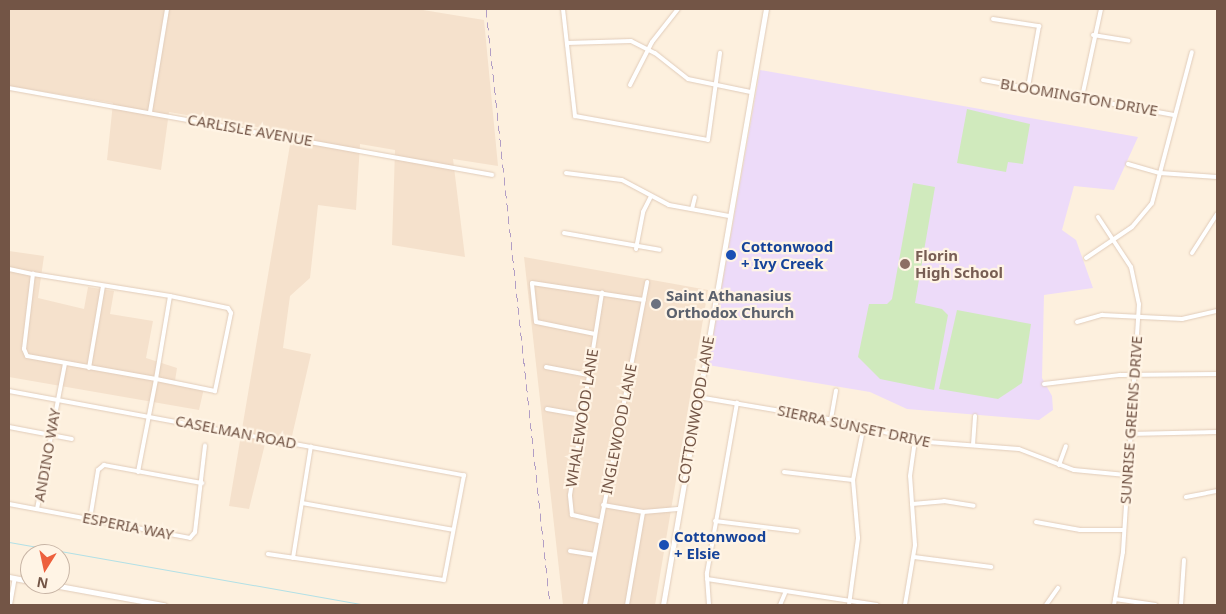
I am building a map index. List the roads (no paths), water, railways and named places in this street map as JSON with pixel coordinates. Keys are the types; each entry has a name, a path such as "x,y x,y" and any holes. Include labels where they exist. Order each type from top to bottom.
{"street":[{"path":"150,112 167,9"},
{"path":"563,9 575,116 708,140 718,86 720,53"},
{"path":"630,85 648,48 678,9"},
{"name":"COTTONWOOD LANE","path":"663,605 678,509 766,9"},
{"path":"1082,97 1093,35 1101,9"},
{"path":"993,19 1039,26 1028,87"},
{"path":"1093,35 1129,41"},
{"path":"567,43 619,38 648,48 683,77 751,92"},
{"path":"1086,258 1115,241 1146,212 1160,173 1192,52"},
{"name":"BLOOMINGTON DRIVE","path":"983,80 1174,115"},
{"name":"CARLISLE AVENUE","path":"9,88 492,175"},
{"path":"1128,164 1160,173 1217,177"},
{"path":"566,173 622,180 652,196 692,210 729,216"},
{"path":"636,249 643,212 652,196"},
{"path":"692,210 694,197"},
{"path":"1192,253 1217,214"},
{"name":"SUNRISE GREENS DRIVE","path":"1098,217 1115,241 1136,279 1139,317 1131,376 1124,530 1114,605"},
{"path":"564,233 636,249 660,250"},
{"path":"9,269 170,296 228,308 231,313 219,385 212,391 156,379 65,364 24,353 32,274"},
{"path":"595,334 538,323 530,287 535,282 644,300"},
{"name":"INGLEWOOD LANE","path":"585,605 599,522 612,479 647,282"},
{"path":"89,368 103,286"},
{"name":"WHALEWOOD LANE","path":"599,522 575,517 570,510 580,415 602,293"},
{"path":"138,472 170,296"},
{"path":"1077,322 1096,316 1189,319 1217,312"},
{"name":"ANDINO WAY","path":"37,509 65,364"},
{"path":"546,367 588,375"},
{"path":"1044,384 1131,376 1217,374"},
{"path":"831,419 836,390"},
{"name":"CASELMAN ROAD","path":"9,391 464,475 453,530"},
{"name":"SIERRA SUNSET DRIVE","path":"698,396 864,425 916,441 1019,449 1059,465 1126,475"},
{"path":"709,605 706,579 737,403"},
{"path":"547,409 580,415"},
{"path":"973,445 975,416"},
{"path":"849,603 858,538 853,480 864,425"},
{"path":"9,428 72,439"},
{"path":"1128,434 1217,432"},
{"path":"905,605 914,557 912,504 916,441"},
{"path":"90,519 100,466 202,483 205,446"},
{"path":"293,558 311,446"},
{"path":"1059,465 1066,446"},
{"path":"784,472 853,480"},
{"name":"ESPERIA WAY","path":"9,504 190,538 195,532 202,483"},
{"path":"1186,497 1217,491"},
{"path":"912,504 944,501 974,506"},
{"path":"268,554 444,580 453,530 302,503"},
{"path":"603,505 643,512 678,509"},
{"path":"627,605 643,512"},
{"path":"715,521 797,531"},
{"path":"1036,522 1080,530 1124,530"},
{"path":"570,551 594,555"},
{"path":"914,557 991,567"},
{"path":"1181,605 1184,560"},
{"path":"10,605 12,578"},
{"path":"706,579 849,603 877,605"},
{"path":"70,588 164,605"},
{"path":"1046,605 1058,588"},
{"path":"780,605 785,593"},
{"path":"1116,599 1156,605"}],"waterway":[{"path":"9,542 367,605"}],"railway":[{"path":"486,9 550,605"}],"place":[{"name":"Cottonwood + Ivy Creek","path":"731,255"},
{"name":"Florin High School","path":"905,264"},
{"name":"Saint Athanasius Orthodox Church","path":"656,304"},
{"name":"Cottonwood + Elsie","path":"664,545"}]}
